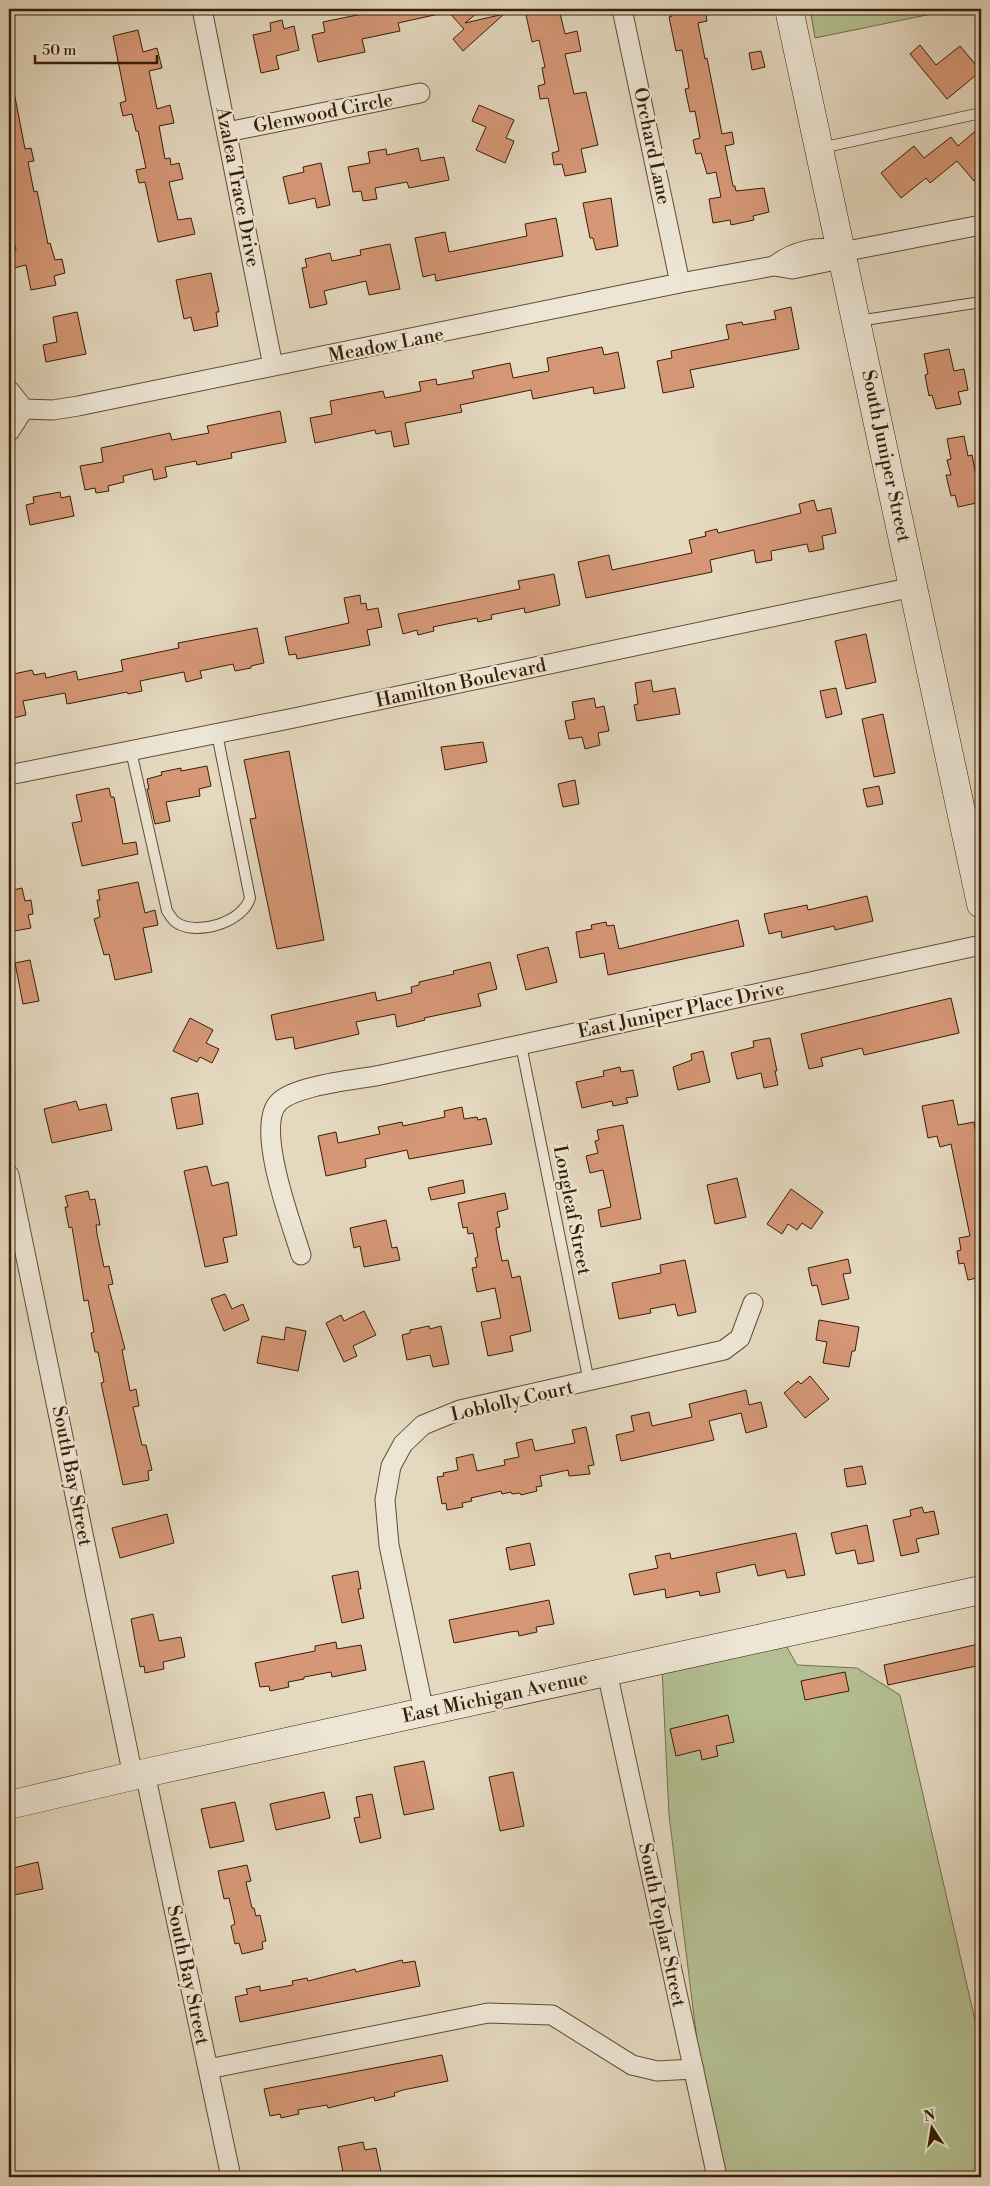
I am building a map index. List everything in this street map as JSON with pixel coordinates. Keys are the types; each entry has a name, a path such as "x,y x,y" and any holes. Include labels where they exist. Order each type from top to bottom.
{"street":[{"name":"Azalea Trace Drive","path":"202,9 273,366"},
{"name":"Orchard Lane","path":"622,9 680,283"},
{"name":"South Juniper Street","path":"789,9 981,904"},
{"name":"Glenwood Circle","path":"227,132 420,93"},
{"name":"Meadow Lane","path":"24,409 52,410 78,406 485,325 680,283 774,266 792,269 831,261 842,252 981,225"},
{"path":"9,390 24,409 9,432"},
{"name":"Hamilton Boulevard","path":"9,775 217,734 913,587"},
{"name":"East Juniper Place Drive","path":"301,1256 272,1157 272,1112 279,1102 298,1091 381,1076 981,945"},
{"name":"South Bay Street","path":"9,1175 139,1774 208,2069 231,2177"},
{"name":"Loblolly Court","path":"424,1712 389,1545 385,1500 391,1466 403,1444 423,1425 460,1410 724,1350 740,1338 753,1302"},
{"name":"East Michigan Avenue","path":"9,1805 139,1774 981,1590"},
{"name":"South Poplar Street","path":"608,1672 717,2177"},
{"path":"208,2069 488,2013 552,2015 632,2065 657,2071 694,2069"}],"lane":[{"path":"819,148 981,113"},
{"path":"857,321 981,302"},
{"path":"131,751 167,911 177,923 189,928 204,927 232,919 248,906 250,898 217,734"},
{"name":"Longleaf Street","path":"521,1045 589,1382"}],"green space":[{"path":"810,9 956,9 815,38"},
{"path":"783,1640 797,1665 857,1668 900,1695 981,2046 981,2177 714,2177 669,1815 662,1669"}],"building":[{"path":"376,9 438,9 439,14 398,23 400,31 362,39 365,52 318,62 312,35 325,32 323,22 377,11"},
{"path":"446,9 482,9 465,23 504,14 463,51 453,39 464,29"},
{"path":"559,9 565,34 577,31 581,51 565,54 574,94 586,92 598,145 581,149 586,172 565,176 562,164 554,165 552,153 559,151 548,98 540,99 538,86 545,84 542,68 545,67 539,40 532,42 526,15"},
{"path":"671,9 705,9 707,21 698,23 722,134 732,132 734,144 725,146 733,186 735,186 736,191 764,188 769,212 753,216 754,220 731,225 730,220 713,223 709,199 721,197 716,172 707,174 701,153 696,154 693,140 700,138 695,111 690,112 685,89 689,88 682,50 676,51 669,17 672,16"},
{"path":"282,20 284,29 294,26 299,50 276,56 279,69 261,73 253,35 271,31 270,23"},
{"path":"138,30 143,52 157,48 162,68 149,71 157,109 170,105 174,123 159,126 165,159 170,158 171,165 179,163 183,179 169,182 178,220 191,218 195,234 158,242 145,182 139,183 136,170 146,168 138,131 136,131 132,114 123,116 120,103 126,101 113,36"},
{"path":"920,45 936,65 960,46 981,71 947,99 910,54"},
{"path":"761,51 765,67 752,70 749,53"},
{"path":"9,97 15,97 25,149 31,148 34,161 28,162 34,192 37,191 48,244 50,243 55,260 62,259 65,273 54,276 56,285 31,290 26,265 14,268 10,251 16,250 9,220"},
{"path":"479,105 514,120 506,138 514,141 505,163 476,150 486,127 472,121"},
{"path":"981,126 981,175 974,181 957,161 930,183 926,178 901,198 881,173 914,146 924,158 951,137 958,146"},
{"path":"418,148 421,161 444,157 449,180 409,188 407,182 375,188 377,199 363,201 361,191 353,192 348,167 370,163 368,152 386,149 387,155"},
{"path":"321,163 330,205 317,208 315,198 289,204 283,177 304,172 303,167"},
{"path":"611,198 618,246 596,250 593,238 590,238 583,203"},
{"path":"556,218 563,256 436,281 435,274 423,277 415,238 445,232 449,252 527,236 525,224"},
{"path":"390,244 400,289 369,295 366,281 324,291 327,304 310,308 302,268 307,267 305,259 330,253 332,261 361,255 360,250"},
{"path":"211,273 219,312 216,312 218,326 194,331 191,317 184,319 176,280"},
{"path":"791,307 799,349 690,370 694,387 663,393 657,361 672,358 671,351 729,339 726,325 742,322 743,325 776,319 774,311"},
{"path":"77,312 86,354 46,362 43,345 57,342 53,317"},
{"path":"602,347 604,355 618,352 625,388 594,394 593,387 533,399 531,390 460,405 462,412 405,423 409,444 394,447 391,431 376,434 375,430 315,443 310,418 332,414 330,401 383,391 385,398 421,391 419,382 436,379 437,385 474,378 472,371 510,363 513,378 549,371 547,358"},
{"path":"949,349 954,371 964,369 968,390 958,392 961,404 936,409 932,395 929,396 925,375 928,374 924,354"},
{"path":"280,411 286,442 231,453 232,458 197,465 196,461 165,467 167,477 154,480 152,469 123,476 124,482 108,486 109,491 96,493 95,488 85,490 80,466 103,462 101,448 170,433 172,440 209,433 207,426"},
{"path":"964,436 968,456 972,455 981,502 958,507 955,495 951,496 946,475 951,475 947,460 951,459 947,439"},
{"path":"60,492 61,498 70,496 74,516 30,525 26,505 34,503 33,497"},
{"path":"814,500 817,511 831,508 836,533 822,536 824,549 809,552 807,544 771,551 772,560 756,563 754,550 710,560 712,572 586,598 578,562 609,555 612,570 692,553 689,540 706,536 705,532 717,529 718,533 801,513 799,504"},
{"path":"554,574 560,605 525,613 524,608 491,615 492,619 478,622 477,618 447,624 433,627 434,631 418,635 417,630 403,634 398,614 520,589 518,581"},
{"path":"360,595 361,604 366,603 367,610 378,608 382,627 367,630 370,645 297,659 296,654 289,655 285,637 349,623 344,598"},
{"path":"257,628 264,663 251,666 251,668 235,671 233,664 200,671 202,678 186,682 184,672 140,681 142,691 128,694 127,692 67,704 65,693 23,701 26,715 9,719 9,675 32,670 34,675 45,673 46,678 76,671 78,680 123,671 121,660 179,648 178,643"},
{"path":"866,634 876,682 846,689 835,641"},
{"path":"651,680 653,692 675,688 680,714 637,721 634,705 638,704 635,683"},
{"path":"836,688 842,714 826,718 820,691"},
{"path":"594,698 596,708 604,706 609,731 598,733 600,745 585,749 582,737 569,739 565,721 575,719 572,702"},
{"path":"883,714 895,773 874,777 862,719"},
{"path":"483,742 487,762 445,770 441,747"},
{"path":"289,751 324,940 277,949 250,819 256,818 244,760"},
{"path":"207,766 211,786 199,789 200,796 166,802 170,821 155,824 147,789 149,789 147,779 162,775 161,772 181,768 181,771"},
{"path":"575,780 579,804 563,807 558,784"},
{"path":"879,786 883,804 867,807 863,789"},
{"path":"109,788 111,797 114,797 123,844 136,842 138,854 82,866 72,823 82,821 76,795"},
{"path":"138,882 145,913 155,910 158,925 143,928 152,972 115,980 109,954 104,955 94,919 100,917 97,900 100,900 98,890"},
{"path":"22,888 25,901 31,900 33,914 28,915 31,928 9,932 9,891"},
{"path":"867,896 873,921 835,930 834,926 782,938 781,931 769,934 764,914 807,905 808,910"},
{"path":"738,920 744,946 608,975 604,953 580,958 576,932 592,929 591,925 606,922 607,926 614,925 619,949"},
{"path":"548,947 557,982 526,990 517,955"},
{"path":"30,960 39,1001 23,1004 15,963"},
{"path":"490,962 497,989 478,994 481,1006 424,1018 425,1020 397,1027 395,1014 356,1022 359,1034 295,1049 293,1037 276,1040 271,1015 375,992 377,1001 412,993 411,987 419,985 419,982 454,974 453,971"},
{"path":"951,998 959,1033 864,1055 862,1048 821,1058 823,1066 809,1069 801,1034"},
{"path":"190,1018 213,1030 206,1043 219,1049 212,1063 200,1057 197,1062 173,1051"},
{"path":"770,1038 778,1085 764,1088 761,1073 737,1079 731,1053 754,1047 753,1041"},
{"path":"703,1051 710,1082 678,1090 673,1067 692,1060 691,1054"},
{"path":"620,1067 621,1072 633,1070 638,1096 626,1098 628,1103 613,1106 612,1101 582,1108 576,1082 604,1076 603,1071"},
{"path":"198,1093 203,1124 177,1129 171,1098"},
{"path":"953,1100 958,1125 974,1122 981,1166 981,1277 968,1280 964,1263 959,1264 957,1251 961,1250 959,1238 970,1236 951,1144 940,1147 937,1136 928,1138 922,1106"},
{"path":"76,1101 79,1110 106,1104 112,1130 52,1143 44,1109"},
{"path":"462,1107 464,1119 477,1117 478,1120 486,1118 492,1144 409,1159 407,1150 365,1159 366,1167 326,1176 318,1136 336,1132 338,1143 380,1134 378,1127 402,1122 403,1126 445,1117 444,1111"},
{"path":"623,1125 641,1219 601,1227 598,1210 611,1207 603,1170 590,1173 586,1156 598,1153 595,1141 599,1140 597,1130"},
{"path":"207,1166 212,1186 228,1182 237,1235 223,1238 228,1262 205,1267 184,1171"},
{"path":"737,1178 746,1217 715,1224 707,1185"},
{"path":"463,1180 465,1193 431,1200 428,1188"},
{"path":"791,1189 823,1212 811,1229 802,1223 797,1230 788,1224 782,1234 767,1224"},
{"path":"88,1191 90,1200 95,1199 100,1225 96,1225 97,1234 104,1267 109,1266 113,1284 108,1285 125,1349 122,1350 130,1391 136,1389 139,1406 133,1407 142,1445 146,1445 152,1470 148,1471 149,1480 123,1485 101,1383 104,1382 98,1352 95,1352 91,1333 94,1332 88,1300 84,1301 72,1227 69,1228 65,1207 68,1207 65,1196"},
{"path":"505,1193 508,1209 497,1212 500,1227 496,1228 497,1236 502,1261 508,1260 512,1278 520,1276 531,1331 510,1336 513,1351 488,1356 481,1322 501,1318 495,1288 477,1292 472,1268 477,1267 475,1258 478,1257 473,1233 468,1234 467,1227 463,1228 458,1203"},
{"path":"386,1220 392,1248 397,1247 400,1260 364,1267 360,1246 354,1248 350,1228"},
{"path":"848,1259 851,1273 843,1274 849,1299 822,1305 817,1285 812,1286 808,1268"},
{"path":"685,1260 696,1312 678,1316 675,1304 650,1309 651,1313 619,1319 612,1283 661,1273 660,1265"},
{"path":"225,1294 232,1309 243,1304 249,1320 224,1331 211,1299"},
{"path":"364,1311 376,1335 353,1346 357,1356 344,1362 326,1323 341,1315 344,1321"},
{"path":"819,1320 859,1327 855,1351 852,1351 849,1367 823,1363 827,1342 816,1340"},
{"path":"429,1326 430,1329 441,1326 449,1364 433,1367 430,1355 407,1360 402,1335 410,1333 410,1330"},
{"path":"286,1327 306,1331 298,1371 257,1363 262,1336 284,1340"},
{"path":"810,1376 829,1399 805,1418 784,1393 798,1381 801,1384"},
{"path":"746,1390 749,1405 761,1402 767,1427 746,1433 741,1413 709,1421 714,1440 621,1461 616,1435 634,1431 631,1416 649,1412 652,1426 692,1417 689,1404"},
{"path":"586,1427 594,1465 588,1466 590,1474 569,1476 568,1470 540,1476 542,1486 536,1487 537,1491 521,1495 520,1493 512,1494 511,1492 502,1494 501,1491 471,1498 472,1501 462,1503 463,1507 447,1510 446,1503 442,1504 437,1477 444,1476 443,1473 458,1470 456,1458 473,1454 477,1471 505,1465 504,1460 519,1457 516,1443 532,1439 535,1451 575,1443 572,1430"},
{"path":"862,1466 866,1484 847,1487 844,1469"},
{"path":"922,1507 924,1513 934,1511 939,1534 916,1539 919,1552 901,1556 893,1520 911,1516 910,1510"},
{"path":"167,1514 174,1543 120,1558 112,1528"},
{"path":"867,1525 874,1561 858,1564 855,1550 836,1554 831,1533"},
{"path":"796,1533 805,1575 787,1578 785,1570 758,1576 755,1564 716,1573 720,1592 700,1596 699,1591 666,1598 665,1589 634,1595 629,1574 658,1568 655,1556 670,1553 671,1559"},
{"path":"530,1543 535,1565 510,1570 506,1548"},
{"path":"358,1571 361,1589 358,1589 364,1618 342,1623 332,1576"},
{"path":"549,1600 554,1624 536,1627 537,1632 519,1636 518,1631 510,1632 454,1643 449,1620"},
{"path":"153,1614 159,1641 181,1637 185,1657 163,1662 164,1669 145,1673 144,1666 140,1667 131,1619"},
{"path":"336,1642 337,1649 361,1645 366,1670 332,1677 331,1672 304,1677 304,1679 288,1682 289,1687 270,1691 269,1686 260,1687 255,1663 315,1651 315,1646"},
{"path":"979,1644 981,1665 888,1685 884,1665"},
{"path":"845,1672 849,1691 805,1700 801,1681"},
{"path":"728,1715 734,1742 716,1746 718,1756 702,1760 700,1750 676,1756 670,1729"},
{"path":"424,1761 434,1809 404,1815 394,1767"},
{"path":"513,1772 524,1826 500,1831 489,1777"},
{"path":"324,1792 330,1818 276,1830 270,1804"},
{"path":"372,1794 381,1838 360,1843 354,1818 360,1817 356,1797"},
{"path":"235,1802 244,1841 210,1848 201,1809"},
{"path":"38,1862 43,1889 9,1896 9,1869"},
{"path":"247,1865 251,1881 246,1882 252,1908 254,1908 256,1916 260,1915 266,1941 262,1942 263,1949 242,1954 239,1943 235,1944 231,1926 235,1924 229,1898 224,1899 218,1871"},
{"path":"402,1960 403,1963 415,1961 420,1986 240,2022 235,1997 248,1994 246,1989 260,1986 260,1991 293,1985 292,1981 307,1978 308,1981 355,1969 356,1972"},
{"path":"442,2055 448,2081 403,2090 394,2093 395,2096 375,2101 374,2097 328,2108 327,2105 298,2110 299,2114 281,2118 280,2114 270,2116 264,2089"},
{"path":"363,2142 365,2150 376,2148 382,2177 344,2177 338,2147"}]}
